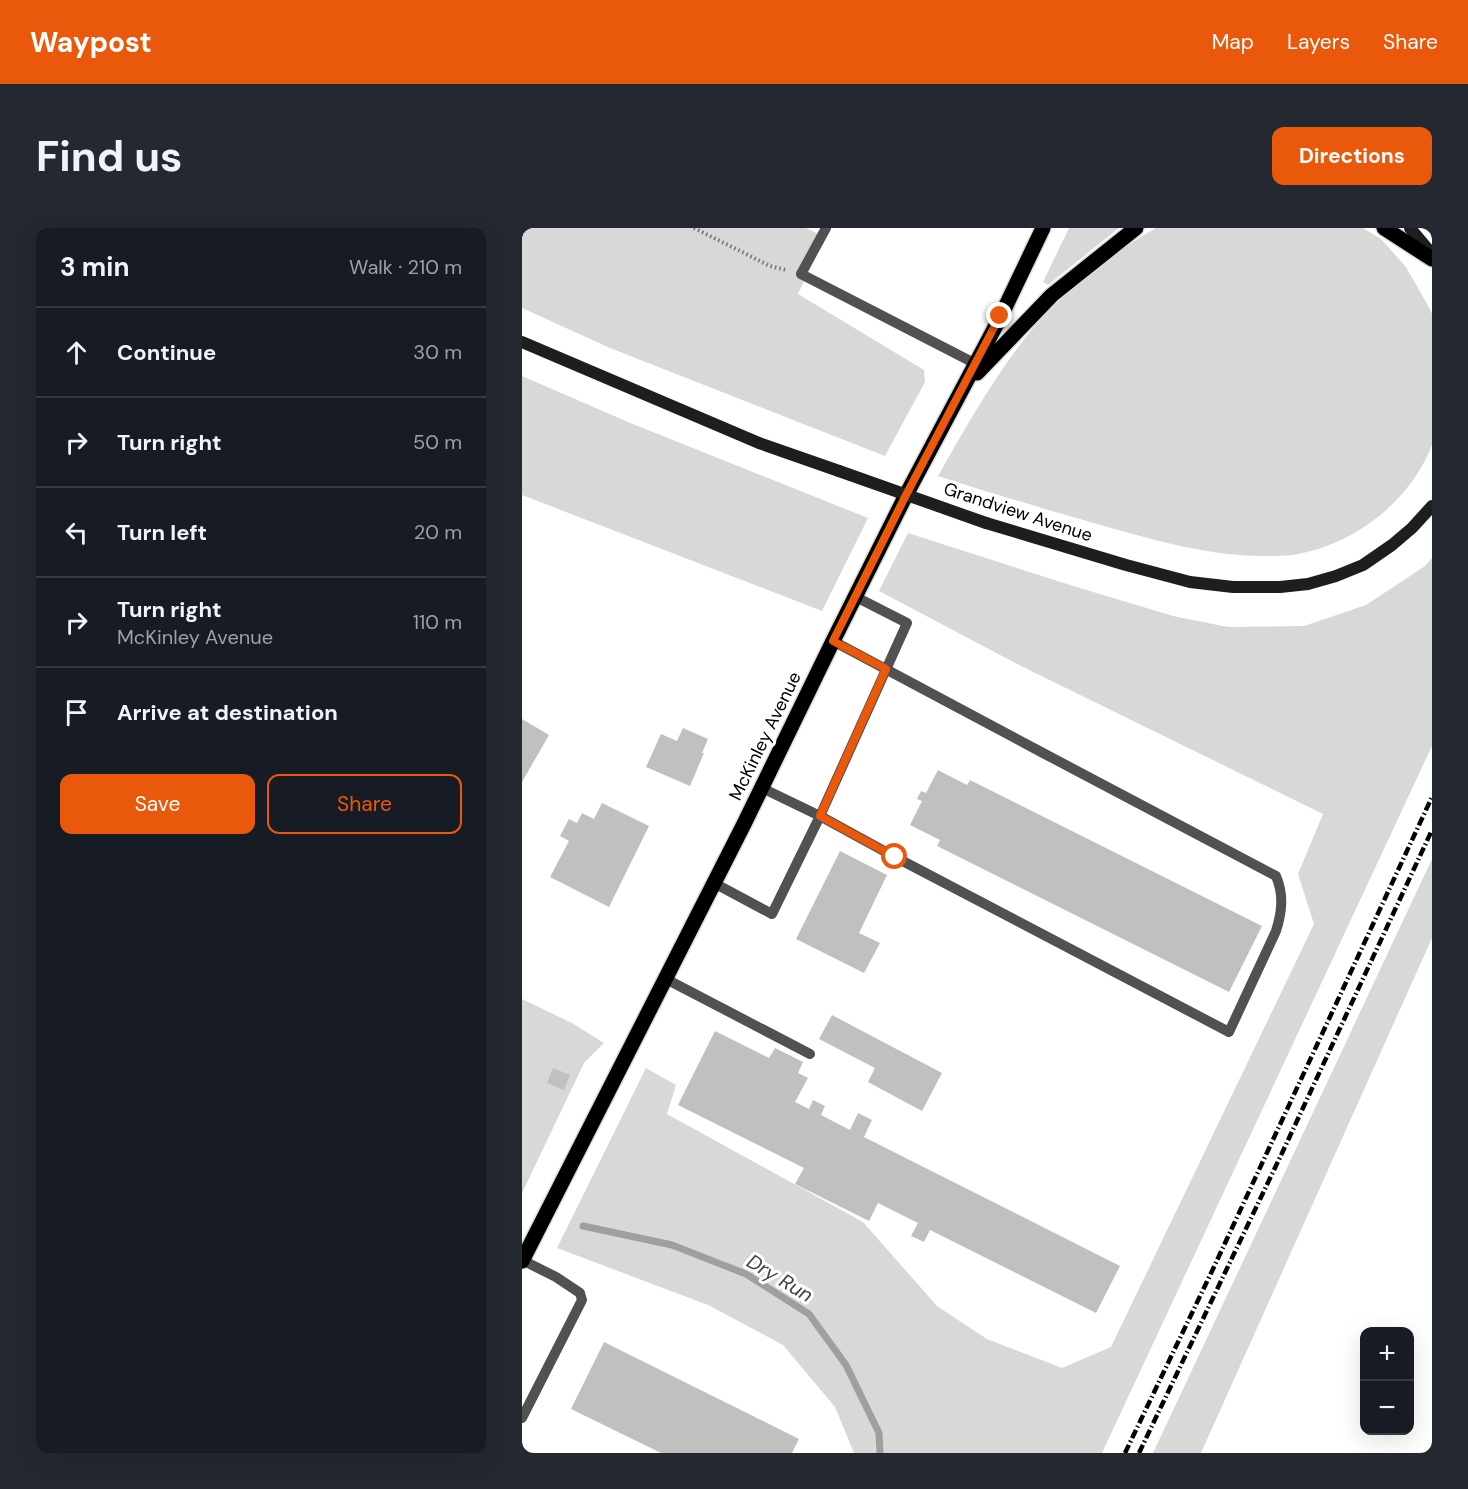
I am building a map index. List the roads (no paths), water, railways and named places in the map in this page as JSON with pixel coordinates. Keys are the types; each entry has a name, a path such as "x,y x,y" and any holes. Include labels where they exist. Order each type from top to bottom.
{"main road":[{"name":"McKinley Avenue","path":"522,1260 526,1242 666,979 906,495 976,364 1043,228"},
{"path":"962,388 1052,295 1136,228"},
{"path":"1384,228 1432,259"},
{"path":"1410,228 1432,254"},
{"name":"Grandview Avenue","path":"522,342 759,443 986,523 1190,582 1233,587 1280,587 1336,576 1363,565 1392,545 1432,506"}],"lane":[{"path":"826,228 801,274 976,364"},
{"path":"714,882 772,914 820,816 907,622 856,597"},
{"path":"762,788 820,816 1229,1032 1276,931 1281,913 1281,891 1276,876 833,641"},
{"path":"666,979 810,1054"},
{"path":"522,1260 556,1277 580,1293 582,1300 522,1418"}],"waterway":[{"name":"Dry Run","path":"583,1226 672,1245 746,1274 809,1314 846,1365 879,1433 880,1453"}],"railway":[{"path":"1125,1453 1432,797"},
{"path":"1139,1453 1432,830"}]}
